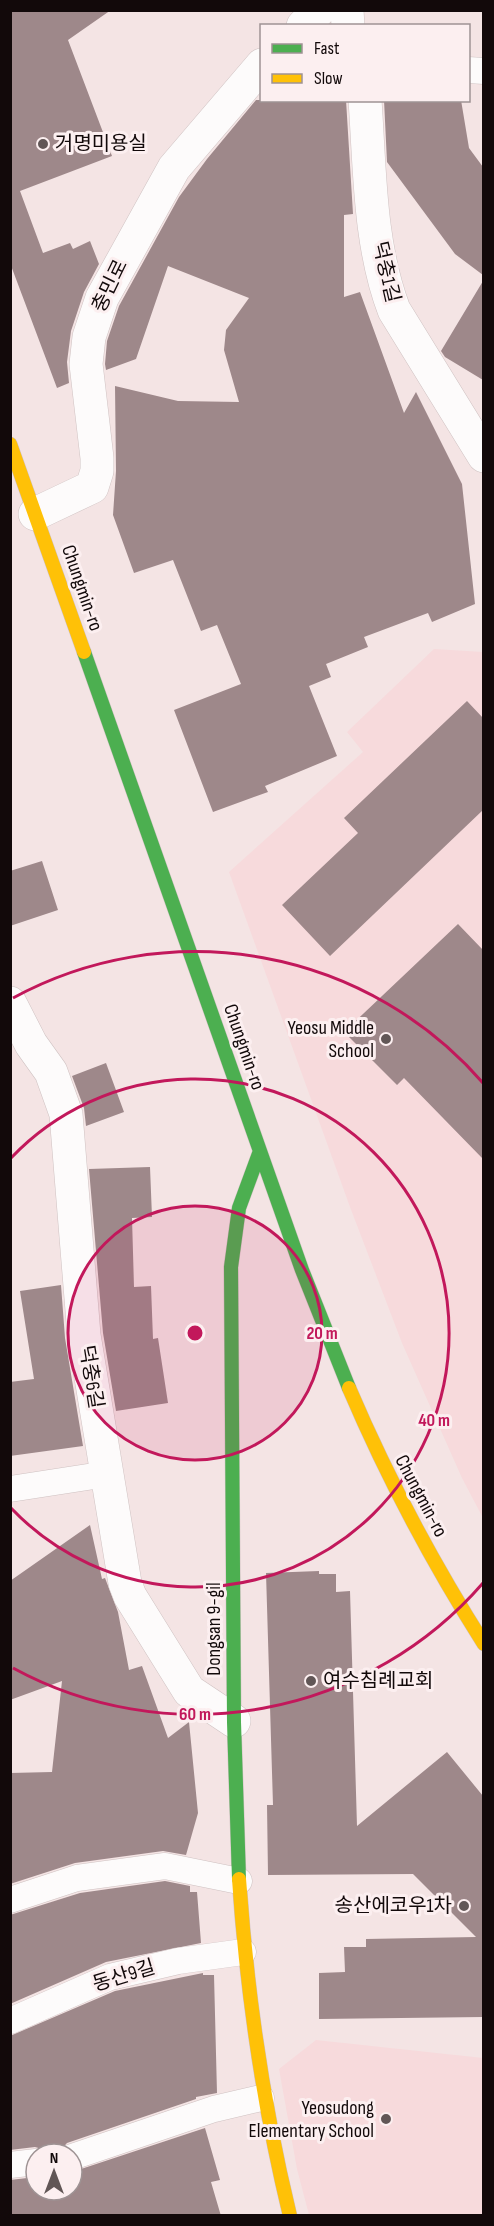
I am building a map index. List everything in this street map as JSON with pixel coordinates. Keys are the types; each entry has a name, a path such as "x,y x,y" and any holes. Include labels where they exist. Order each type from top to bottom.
{"street":[{"path":"305,24 319,10"},
{"name":"충민로","path":"35,514 92,487 98,471 98,458 86,364 89,337 99,306 174,168 260,66"},
{"name":"덕충1길","path":"365,102 379,257 388,296 394,310 483,456"},
{"name":"Chungmin-ro","path":"10,444 302,1270 369,1436 410,1521 483,1644"},
{"name":"덕충6길","path":"10,1003 31,1044 51,1072 66,1114 84,1335 122,1570 130,1596 189,1691 234,1721"},
{"name":"Dongsan 9-gil","path":"260,1150 239,1208 231,1267 234,1721 243,1952 261,2098 290,2216"}],"lane":[{"path":"10,1490 107,1474"},
{"path":"10,1900 77,1878 165,1866 239,1881"},
{"name":"동산9길","path":"10,2021 110,1977 178,1961 243,1952"},
{"path":"84,2153 214,2109 261,2098"}],"shaded area":[{"name":"Yeosu Middle School","path":"434,649 483,652 483,1518 462,1478 402,1343 350,1207 229,872 363,752 347,732"},
{"name":"Yeosudong Elementary School","path":"316,2040 483,2058 483,2215 309,2215 297,2169 279,2069"}],"building":[{"path":"10,10 111,10 68,40 112,156 20,191 43,253 70,243 73,249 90,241 99,264 84,292 71,331 67,362 69,383 57,388 10,263"},
{"path":"256,100 260,102 346,102 353,214 344,215 344,297 360,292 404,413 416,392 462,484 475,604 432,622 428,613 364,637 368,647 326,664 331,677 309,686 337,756 265,786 268,792 213,812 174,710 241,684 217,625 201,631 173,560 134,573 113,515 116,471 115,386 178,401 239,402 224,350 226,330 249,298 168,266 136,359 106,370 105,364 107,341 119,306 179,197"},
{"path":"384,102 461,102 469,148 483,167 483,275 455,254 387,162"},
{"path":"483,281 483,380 445,357 441,351"},
{"path":"467,701 483,718 483,810 330,956 282,905 358,833 344,818"},
{"path":"42,861 58,910 10,926 10,871"},
{"path":"458,924 483,950 483,1159 404,1078 397,1085 344,1032"},
{"path":"106,1063 124,1112 86,1126 84,1108 72,1076"},
{"path":"150,1167 152,1217 132,1218 134,1287 151,1286 153,1339 158,1338 168,1403 116,1411 103,1333 89,1169"},
{"path":"61,1285 65,1338 83,1446 10,1456 10,1382 34,1379 20,1291"},
{"path":"90,1525 102,1579 105,1578 118,1612 129,1670 142,1666 168,1738 189,1722 198,1813 186,1855 163,1851 75,1863 10,1884 10,1773 52,1772 62,1681 10,1700 10,1581"},
{"name":"송산에코우1차","path":"319,1571 319,1574 336,1574 336,1592 350,1591 357,1826 447,1752 483,1796 483,2017 319,2019 319,1973 345,1972 344,1947 366,1947 366,1939 476,1937 413,1874 268,1875 267,1805 273,1805 266,1573"},
{"path":"165,1881 190,1886 190,1892 197,1892 201,1943 106,1962 10,2004 10,1915 80,1893"},
{"path":"203,1973 203,1975 214,1975 217,2093 196,2097 196,2099 70,2142 24,2142 24,2148 10,2150 10,2036 115,1991"},
{"path":"205,2128 220,2180 211,2182 221,2216 10,2216 10,2180 24,2178 24,2202 84,2202 84,2168"}],"traffic: fast":[{"path":"84,652 302,1270 349,1388"},
{"path":"239,1879 234,1722 231,1267 239,1208 260,1151"}],"traffic: slow":[{"path":"10,444 84,652"},
{"path":"349,1388 411,1519 484,1644"},
{"path":"239,1879 257,2049 290,2216"}],"place":[{"name":"거명미용실","path":"43,144"},
{"name":"Yeosu Middle School","path":"386,1039"},
{"name":"여수침례교회","path":"311,1681"},
{"name":"송산에코우1차","path":"464,1906"},
{"name":"Yeosudong Elementary School","path":"386,2119"}]}
